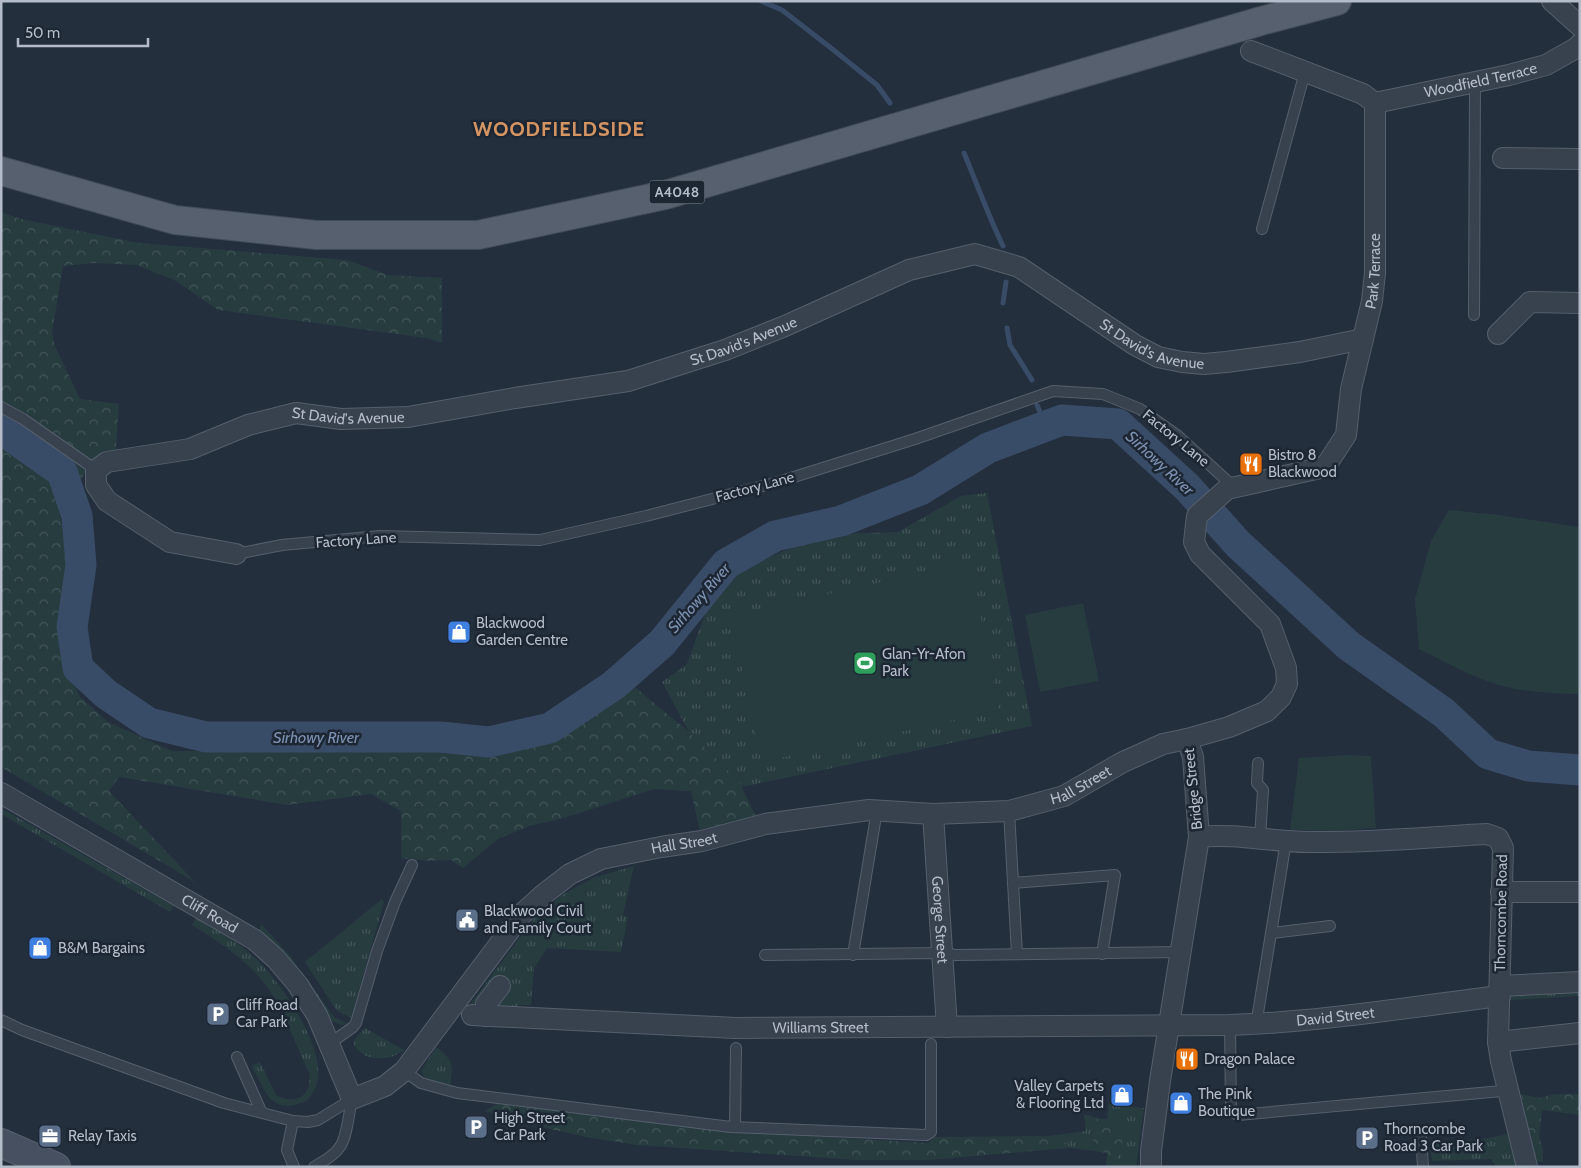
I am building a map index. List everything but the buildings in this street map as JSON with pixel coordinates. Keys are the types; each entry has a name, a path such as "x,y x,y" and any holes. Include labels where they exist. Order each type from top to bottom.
{"main road":[{"name":"A4048","path":"1,171 175,220 316,235 478,235 665,195 1261,21 1338,1"},
{"path":"1,1143 56,1167"}],"street":[{"path":"1552,1 1580,26"},
{"name":"Woodfield Terrace","path":"1375,103 1546,65 1580,44"},
{"path":"1251,51 1363,94 1375,103"},
{"name":"Park Terrace","path":"1231,488 1325,467 1346,435 1351,389 1372,301 1375,273 1375,103"},
{"path":"1503,158 1580,159"},
{"name":"St David's Avenue","path":"96,470 107,462 190,449 248,425 296,413 341,419 408,417 628,381 725,350 785,326 909,270 975,254 1019,267 1135,345 1158,357 1204,364 1300,352 1363,339"},
{"path":"1498,334 1530,302 1580,302"},
{"path":"96,470 96,485 107,501 170,542 236,554"},
{"name":"Bridge Street","path":"1151,1167 1154,1131 1169,1025 1199,837 1193,757 1187,739 1230,727 1268,710 1281,697 1287,684 1286,668 1270,624 1200,554 1194,542 1197,516 1231,488"},
{"name":"Hall Street","path":"352,1099 385,1086 404,1071 522,914 570,874 601,860 661,847 702,841 765,824 868,810 933,814 1009,811 1064,796 1123,762 1163,744 1187,739"},
{"name":"Cliff Road","path":"1,793 255,940 276,959 298,985 318,1015 352,1099"},
{"name":"George Street","path":"933,814 947,1027"},
{"name":"Thorncombe Road","path":"1199,837 1337,842 1487,834 1498,838 1503,848 1498,1042 1527,1167"},
{"path":"1501,892 1580,892"},
{"name":"David Street","path":"1169,1025 1258,1024 1580,982"},
{"name":"Williams Street","path":"500,986 479,1016 736,1028 1169,1025"},
{"path":"1498,1042 1580,1033"}],"lane":[{"path":"1262,229 1305,72"},
{"path":"1474,315 1475,82"},
{"name":"Factory Lane","path":"236,554 282,545 380,536 540,540 646,516 778,482 915,439 1053,390 1103,394 1140,409 1178,436 1231,488"},
{"path":"1,407 23,419 96,470"},
{"path":"1258,763 1257,783 1263,790 1260,838"},
{"path":"853,955 877,810"},
{"path":"1009,811 1017,954"},
{"path":"1258,1024 1258,1013 1286,841"},
{"path":"330,1044 353,1027 356,1022 377,951 395,902 412,865"},
{"path":"1012,883 1115,876 1102,954"},
{"path":"1272,933 1330,926"},
{"path":"765,955 1181,952"},
{"path":"1,1020 22,1030 151,1078 224,1103 261,1111 293,1121 308,1122 318,1120 352,1099"},
{"path":"1230,1025 1231,1112 1238,1115 1502,1091 1508,1088"},
{"path":"404,1071 421,1082 457,1093 736,1127 926,1135 931,1132 931,1044"},
{"path":"736,1048 736,1127"},
{"path":"237,1057 261,1111"},
{"path":"314,1167 330,1157 340,1147 352,1099"},
{"path":"293,1121 287,1150 294,1167"},
{"path":"1421,1135 1423,1167"}],"green space":[{"path":"1,212 21,219 139,243 347,260 388,275 442,278 442,343 426,338 218,310 176,281 137,265 93,263 63,266 52,332 55,346 80,399 119,404 116,450 89,470 59,512 71,560 61,617 63,657 80,697 108,722 172,751 477,751 547,740 636,688 689,732 739,781 755,815 700,832 691,791 654,789 564,818 529,826 498,839 463,868 451,860 427,861 401,858 401,811 371,794 287,805 119,777 109,791 195,882 1,767"},
{"path":"987,493 1032,726 742,787 739,781 689,732 662,682 687,664 717,581 795,546 837,534 898,532 961,496"},
{"path":"1449,510 1580,527 1580,694 1531,691 1492,683 1471,675 1419,649 1415,599 1431,541"},
{"name":"Glan-Yr-Afon Park","path":"970,562 999,710 762,762 731,616"},
{"path":"1083,603 1099,681 1040,692 1025,615"},
{"path":"1349,755 1371,756 1376,828 1337,831 1290,830 1299,758"},
{"path":"1,808 174,906 170,912 1,814"},
{"path":"634,866 623,915 628,917 621,952 547,948 534,968 531,1005 519,1005 516,1008 469,1006 535,917 562,895 593,878"},
{"path":"382,899 384,902 351,1018 337,1011 305,962"},
{"path":"196,918 233,940 253,956 275,980 297,1013 314,1048 318,1064 318,1079 308,1100 296,1105 286,1106 278,1104 266,1093 252,1066 260,1062 276,1095 283,1098 296,1099 301,1097 308,1088 310,1081 309,1073 284,1017 267,987 249,966 192,925"},
{"path":"262,925 291,957 334,1017 346,1023 342,1025 331,1021 326,1012 257,932"},
{"path":"1580,987 1580,996 1510,1000 1510,995"},
{"path":"365,1028 404,1050 391,1057 384,1058 369,1057 362,1054 353,1042"},
{"path":"436,1047 446,1055 452,1067 450,1085 425,1078 421,1071"},
{"path":"1521,1094 1540,1098 1555,1094 1580,1094 1580,1115 1542,1110 1539,1137 1543,1149 1543,1162 1536,1161"},
{"path":"498,1103 739,1132 928,1143 934,1137 1049,1136 1067,1143 1069,1148 929,1160 856,1160 637,1145 586,1137 524,1123 485,1111"},
{"path":"1109,1104 1144,1108 1136,1167 1106,1167 1106,1162 1116,1160 1120,1128 1107,1119"},
{"path":"1084,1114 1097,1118 1093,1135 1094,1151 1069,1148 1067,1143 1049,1136 1086,1131"},
{"path":"1097,1118 1107,1119 1120,1128 1123,1147 1116,1161 1106,1162 1107,1153 1094,1151 1093,1135"},
{"path":"1509,1133 1516,1167 1496,1167 1491,1159 1432,1161 1430,1146 1435,1141 1482,1139"}],"waterway":[{"path":"761,1 782,10 831,48 877,85 890,103"},
{"path":"964,153 1003,246"},
{"path":"1003,303 1006,282"},
{"path":"1007,328 1010,345 1032,380"},
{"path":"1037,405 1046,426"},
{"name":"Sirhowy River","path":"1,429 62,472 77,516 81,565 72,627 78,668 106,694 149,723 206,737 440,737 489,742 550,728 614,685 662,643 726,564 775,536 841,521 920,490 988,448 1062,420 1118,424 1187,487 1238,544 1349,646 1444,713 1488,754 1528,766 1580,770"}],"place":[{"name":"Bistro 8 Blackwood","path":"1251,464"},
{"name":"Blackwood Garden Centre","path":"459,632"},
{"name":"Glan-Yr-Afon Park","path":"865,663"},
{"name":"Blackwood Civil and Family Court","path":"467,920"},
{"name":"B&M Bargains","path":"40,948"},
{"name":"Cliff Road Car Park","path":"218,1014"},
{"name":"Dragon Palace","path":"1187,1059"},
{"name":"Valley Carpets & Flooring Ltd","path":"1122,1095"},
{"name":"The Pink Boutique","path":"1181,1103"},
{"name":"High Street Car Park","path":"476,1127"},
{"name":"Relay Taxis","path":"50,1136"},
{"name":"Thorncombe Road 3 Car Park","path":"1367,1138"}],"district":[{"name":"WOODFIELDSIDE","path":"559,129"}]}
